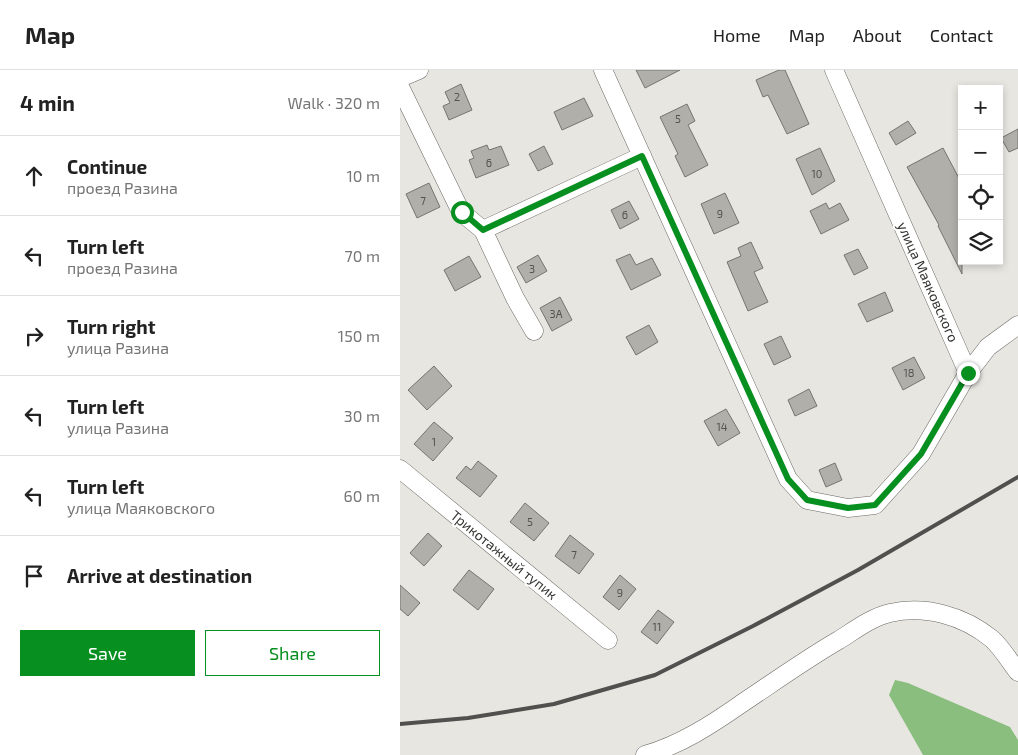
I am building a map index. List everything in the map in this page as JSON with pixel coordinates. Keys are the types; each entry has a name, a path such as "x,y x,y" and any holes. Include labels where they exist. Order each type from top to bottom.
{"street":[{"path":"400,78 419,70"},
{"path":"602,70 788,479 807,500 848,508 875,505 921,454 968,373 988,347 1018,324"},
{"name":"улица Маяковского","path":"834,70 968,373"},
{"path":"400,87 462,212 483,230 515,298 534,332"},
{"path":"483,230 642,156"},
{"name":"Трикотажный тупик","path":"400,469 608,640"},
{"path":"645,755 702,731 823,649 863,625 889,613 915,611 941,613 966,622 993,640 1018,672"}],"green space":[{"path":"895,680 908,683 1010,727 1018,740 1018,755 923,755 889,695"}],"building":[{"path":"636,70 680,70 645,88"},
{"path":"779,70 785,70 809,124 787,134 768,95 763,97 756,80"},
{"path":"461,84 472,110 449,120 443,106 450,103 445,92"},
{"path":"584,98 593,116 562,130 554,112"},
{"path":"687,104 695,121 688,125 708,165 685,177 675,156 678,154 660,117"},
{"path":"908,121 916,133 896,145 889,133"},
{"path":"1018,129 1018,148 1009,152 1003,142 1003,137"},
{"path":"487,145 489,150 501,146 509,165 476,178 469,160 474,158 471,151"},
{"path":"544,146 553,164 538,171 529,154"},
{"path":"820,148 835,181 812,195 796,159"},
{"path":"943,148 958,176 958,265 962,265 962,274 939,225 907,167"},
{"path":"429,183 440,207 417,218 406,194"},
{"path":"725,193 739,223 714,234 701,204"},
{"path":"629,201 639,219 620,229 611,210"},
{"path":"826,203 829,209 840,203 849,220 821,234 810,211"},
{"path":"751,242 763,268 754,272 768,302 748,311 727,262 741,256 738,248"},
{"path":"858,249 868,268 854,275 844,255"},
{"path":"630,254 636,265 652,258 661,275 631,290 616,260"},
{"path":"538,255 547,271 526,283 517,267"},
{"path":"469,256 481,277 455,291 444,270"},
{"path":"885,292 893,311 867,322 858,304"},
{"path":"560,297 572,320 552,331 540,308"},
{"path":"649,325 658,342 636,355 626,337"},
{"path":"781,336 791,357 774,365 764,344"},
{"path":"914,357 925,378 903,390 892,368"},
{"path":"434,366 452,386 427,410 408,390"},
{"path":"809,389 817,406 795,416 788,400"},
{"path":"726,409 740,433 718,446 704,421"},
{"path":"434,422 453,438 433,461 414,444"},
{"path":"478,461 497,476 480,497 456,478 466,466 471,470"},
{"path":"835,463 842,480 826,487 819,470"},
{"path":"525,503 549,523 534,541 510,522"},
{"path":"428,533 442,546 424,566 410,553"},
{"path":"570,535 594,554 579,574 555,556"},
{"path":"469,570 494,589 478,610 453,590"},
{"path":"620,575 636,589 619,610 603,597"},
{"path":"400,585 420,603 408,616 400,609"},
{"path":"658,610 674,622 657,644 641,632"}],"railway":[{"path":"400,724 468,718 554,704 655,675 753,626 858,570 1018,477"}],"route":[{"path":"462,212 483,230 642,156 788,479 807,500 848,508 875,505 921,454 968,373"}]}
